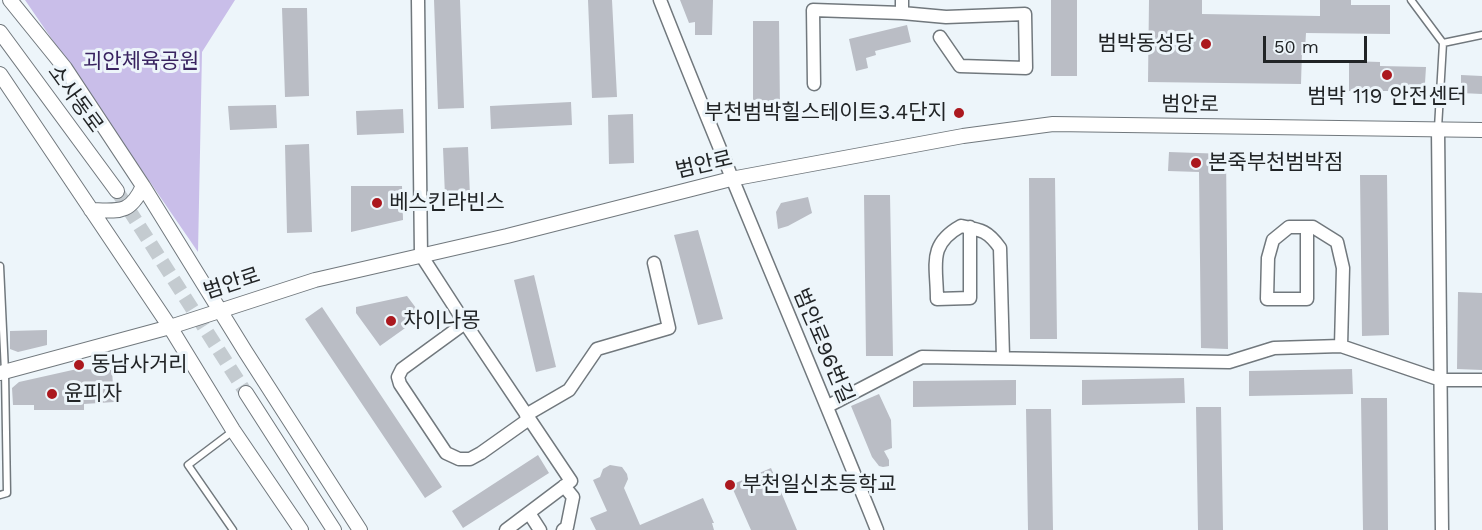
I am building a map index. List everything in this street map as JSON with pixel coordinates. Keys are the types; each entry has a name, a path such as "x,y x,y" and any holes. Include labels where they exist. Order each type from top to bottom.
{"street":[{"path":"10,0 65,68 143,186 360,530"},
{"path":"418,0 421,255 571,481 506,530"},
{"name":"범안로96번길","path":"660,0 731,179 828,406 877,530"},
{"path":"814,84 813,10 902,6 946,17 1025,14 1026,68 960,66 940,37"},
{"name":"소사동로","path":"0,32 117,191"},
{"path":"0,74 170,327 233,430 301,530"},
{"name":"범안로","path":"2,373 170,327 315,280 507,236 731,179 963,136 1053,124 1482,130"},
{"path":"1438,129 1442,530"},
{"path":"91,210 121,210 135,202 143,186"},
{"path":"970,227 970,298 937,299 938,246 949,233 961,226 970,227 981,230 991,236 1000,248 1003,357"},
{"path":"1307,227 1307,299 1267,299 1268,258 1273,240 1288,227 1307,227 1313,227 1337,242 1343,268 1341,346"},
{"path":"465,323 402,369 398,377 400,384 446,453 459,459 470,459 481,453 528,417 569,390 597,350 669,328 654,263"},
{"path":"828,406 922,357 1229,362 1274,348 1341,346 1441,380 1482,380"},
{"path":"246,393 334,530"},
{"path":"563,530 567,527 573,497 564,486"},
{"path":"528,513 540,530"}],"lane":[{"path":"1411,0 1443,43 1438,129"},
{"path":"1443,43 1482,35"},
{"path":"0,268 7,493 0,495"},
{"path":"233,430 188,465 233,530"}],"green space":[{"name":"괴안체육공원","path":"25,0 235,0 202,52 198,252"}],"building":[{"path":"434,0 460,0 464,108 438,109"},
{"path":"588,0 612,0 617,97 592,98"},
{"path":"680,0 713,0 712,35 695,35 695,22 689,23"},
{"path":"1051,0 1077,0 1077,76 1051,76"},
{"path":"1149,0 1202,0 1202,14 1320,16 1320,0 1351,0 1351,5 1390,5 1390,34 1306,33 1305,50 1302,50 1301,84 1148,82"},
{"path":"282,8 307,8 309,96 285,97"},
{"path":"753,21 779,21 780,109 753,109"},
{"path":"907,25 911,42 875,51 876,55 866,58 868,68 856,71 849,39"},
{"name":"범박 119 안전센터","path":"1349,61 1380,62 1380,66 1426,67 1425,83 1419,91 1412,92 1412,96 1394,95 1394,91 1349,91"},
{"path":"1461,75 1482,76 1482,94 1461,93"},
{"path":"571,102 572,125 491,129 490,106"},
{"path":"276,105 277,128 230,130 228,106"},
{"path":"403,109 404,133 357,135 356,111"},
{"path":"633,114 634,163 609,164 608,115"},
{"path":"309,144 312,232 287,233 285,145"},
{"path":"468,147 470,196 445,196 443,148"},
{"path":"1169,152 1226,154 1228,349 1201,348 1199,172 1168,171"},
{"path":"1360,175 1387,175 1389,335 1362,336"},
{"path":"1029,178 1055,178 1057,339 1030,339"},
{"name":"베스킨라빈스","path":"351,186 402,186 403,220 351,232"},
{"path":"864,195 890,195 893,356 866,356"},
{"path":"808,197 812,213 778,229 776,212 781,203"},
{"path":"698,230 723,319 698,325 674,235"},
{"path":"534,275 556,367 536,372 514,280"},
{"path":"1458,292 1482,293 1482,370 1457,369"},
{"path":"407,296 422,316 380,346 356,313 356,307"},
{"path":"322,307 442,487 425,498 305,319"},
{"path":"47,330 47,345 18,352 10,349 10,331"},
{"path":"77,369 112,370 114,402 84,404 84,410 34,410 34,405 13,405 12,388 19,382"},
{"path":"1352,369 1353,394 1249,396 1249,371"},
{"path":"1184,378 1185,403 1082,405 1082,380"},
{"path":"1016,380 1016,405 913,407 913,381"},
{"path":"879,394 891,420 892,448 884,451 889,460 889,466 883,467 879,466 872,457 851,406"},
{"path":"1361,398 1387,398 1388,530 1363,530"},
{"path":"1196,407 1221,407 1223,530 1198,530"},
{"path":"1026,409 1051,409 1053,530 1028,530"},
{"path":"538,455 549,473 463,528 452,511"},
{"path":"610,465 622,467 627,474 628,479 624,488 640,525 703,498 714,523 712,523 714,530 596,530 590,518 607,511 593,480 600,477 603,469"},
{"path":"771,468 797,530 751,530 731,485"}],"tunnel":[{"path":"117,191 246,393"}],"place":[{"name":"범박동성당","path":"1206,44"},
{"name":"범박 119 안전센터","path":"1387,75"},
{"name":"부천범박힐스테이트3.4단지","path":"959,113"},
{"name":"본죽부천범박점","path":"1196,163"},
{"name":"베스킨라빈스","path":"377,203"},
{"name":"차이나몽","path":"391,321"},
{"name":"동남사거리","path":"79,365"},
{"name":"윤피자","path":"52,394"},
{"name":"부천일신초등학교","path":"730,485"}]}
